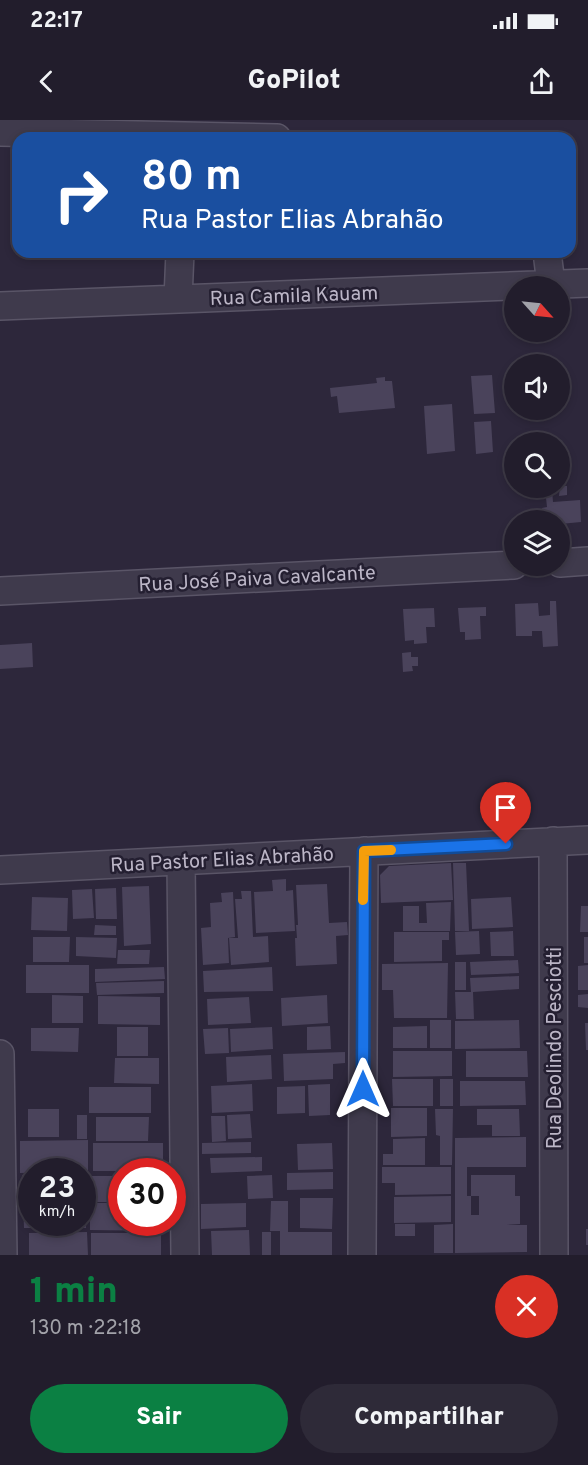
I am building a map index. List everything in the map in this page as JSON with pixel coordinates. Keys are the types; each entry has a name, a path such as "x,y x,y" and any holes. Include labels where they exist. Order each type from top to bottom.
{"street":[{"path":"0,132 184,131"},
{"path":"178,299 180,258"},
{"path":"548,258 550,276"},
{"name":"Rua Camila Kauam","path":"570,283 588,283"},
{"name":"Rua Camila Kauam","path":"0,306 504,286"},
{"path":"570,562 588,561"},
{"name":"Rua José Paiva Cavalcante","path":"0,591 504,566"},
{"name":"Rua Pastor Elias Abrahão","path":"0,870 588,840"},
{"name":"Rua Deolindo Pesciotti","path":"553,842 554,1255"},
{"path":"362,1255 364,851"},
{"path":"181,861 185,1255"},
{"path":"0,1054 3,1255"}],"building":[{"path":"492,375 495,413 474,414 471,376"},
{"path":"385,377 385,381 392,381 395,408 339,413 337,396 331,397 330,388 377,383 376,378"},
{"path":"452,404 455,451 427,454 424,406"},
{"path":"491,421 493,452 476,454 474,422"},
{"path":"546,498 553,498 553,502 580,500 581,522 570,523 570,510 542,510 547,507"},
{"path":"550,601 556,601 558,646 543,647 542,631 532,631 532,636 516,636 515,604 538,603 539,616 550,615"},
{"path":"486,607 486,616 480,616 481,639 465,640 465,632 460,632 458,608"},
{"path":"434,608 435,627 426,627 427,643 414,644 414,640 405,641 403,609"},
{"path":"32,643 33,667 0,669 0,645"},
{"path":"411,652 411,657 418,657 418,666 412,666 413,671 403,672 402,653"},
{"path":"451,863 453,900 381,903 380,875 389,866"},
{"path":"453,863 466,863 469,931 455,931"},
{"path":"286,879 286,891 293,890 295,931 256,933 254,892 273,891 272,880"},
{"path":"327,884 329,923 347,922 348,935 336,936 337,964 296,966 295,938 297,938 296,925 298,925 296,885"},
{"path":"149,886 151,944 124,946 122,887"},
{"path":"116,888 117,919 96,919 95,889"},
{"path":"92,889 94,918 73,919 72,890"},
{"path":"241,891 251,891 253,937 268,936 269,962 231,965 229,938 238,938 235,899 242,899"},
{"path":"233,892 235,937 228,938 229,963 203,965 201,928 211,927 210,903 222,902 221,893"},
{"path":"32,897 68,898 67,931 31,930"},
{"path":"511,897 513,927 472,929 471,899"},
{"path":"451,902 450,931 403,931 403,906 419,906 419,923 427,923 426,903"},
{"path":"581,906 588,906 588,932 580,932"},
{"path":"95,925 116,926 116,935 94,935"},
{"path":"479,931 480,954 456,955 455,932"},
{"path":"513,931 514,956 491,956 490,932"},
{"path":"394,932 449,932 449,940 442,940 442,961 394,962"},
{"path":"33,937 70,937 69,962 33,962"},
{"path":"76,937 117,938 116,958 76,956"},
{"path":"584,937 588,937 588,963 584,963"},
{"path":"118,950 150,950 149,964 117,964"},
{"path":"518,960 519,973 471,975 470,962"},
{"path":"455,962 466,962 466,990 455,990"},
{"path":"448,963 447,1018 394,1018 393,990 382,990 382,964"},
{"path":"26,965 89,965 89,993 26,993"},
{"path":"588,965 588,990 578,990 578,966"},
{"path":"164,967 165,979 95,982 95,969"},
{"path":"272,967 273,991 204,992 203,971"},
{"path":"519,976 519,989 473,992 474,1019 456,1019 455,992 471,992 470,978"},
{"path":"164,981 164,993 97,995 96,983"},
{"path":"588,994 588,1008 578,1007 578,995"},
{"path":"52,995 83,996 83,1023 52,1023"},
{"path":"327,995 328,1023 282,1026 281,998"},
{"path":"98,996 160,997 160,1025 98,1024"},
{"path":"249,997 251,1023 208,1025 207,999"},
{"path":"430,1020 451,1020 451,1048 430,1048"},
{"path":"519,1020 520,1048 455,1049 455,1021"},
{"path":"585,1023 588,1023 588,1050 586,1050"},
{"path":"330,1026 331,1049 307,1050 307,1027"},
{"path":"427,1026 427,1048 393,1048 393,1027"},
{"path":"117,1027 148,1027 148,1056 117,1056"},
{"path":"272,1027 273,1049 231,1052 230,1029"},
{"path":"31,1028 79,1028 78,1052 31,1051"},
{"path":"228,1028 229,1053 205,1054 203,1029"},
{"path":"393,1051 452,1051 452,1076 393,1077"},
{"path":"466,1051 527,1051 528,1077 466,1077"},
{"path":"345,1052 345,1063 333,1064 333,1079 284,1081 283,1054"},
{"path":"271,1055 272,1079 227,1082 226,1057"},
{"path":"115,1058 159,1058 159,1084 114,1083"},
{"path":"392,1079 433,1079 433,1106 393,1106"},
{"path":"440,1079 453,1079 453,1106 440,1106"},
{"path":"460,1081 525,1081 526,1105 460,1106"},
{"path":"252,1084 253,1111 212,1113 211,1086"},
{"path":"330,1084 330,1115 309,1116 308,1085"},
{"path":"305,1086 305,1113 277,1114 277,1087"},
{"path":"89,1087 151,1087 151,1113 89,1113"},
{"path":"391,1108 427,1108 427,1136 391,1137"},
{"path":"28,1109 59,1109 59,1137 28,1137"},
{"path":"435,1109 453,1109 452,1165 440,1165 440,1136 436,1135"},
{"path":"477,1109 519,1109 520,1136 492,1136 492,1125 477,1125"},
{"path":"250,1114 252,1138 228,1139 227,1115"},
{"path":"77,1115 87,1115 87,1139 77,1139"},
{"path":"211,1116 225,1116 226,1141 212,1142"},
{"path":"96,1117 149,1117 148,1141 96,1141"},
{"path":"526,1137 526,1167 467,1167 467,1196 471,1196 471,1175 515,1175 515,1196 520,1196 520,1224 506,1225 527,1225 527,1252 455,1253 455,1138","holes":["471,1196 479,1196 479,1215 471,1215"]},
{"path":"425,1138 425,1165 383,1165 383,1154 393,1154 393,1139"},
{"path":"88,1140 88,1158 20,1158 20,1141"},
{"path":"251,1142 251,1153 202,1154 202,1143"},
{"path":"93,1143 163,1143 163,1158 108,1158 108,1171 96,1171 96,1158 93,1158"},
{"path":"332,1143 333,1169 298,1170 297,1144"},
{"path":"262,1157 262,1171 211,1173 210,1158"},
{"path":"382,1167 451,1167 451,1194 395,1195 395,1183 382,1183"},
{"path":"333,1172 333,1189 287,1190 287,1173"},
{"path":"272,1175 273,1198 248,1199 247,1176"},
{"path":"96,1176 108,1176 108,1202 96,1202"},
{"path":"451,1196 451,1222 394,1223 394,1197"},
{"path":"300,1198 333,1198 332,1229 300,1228"},
{"path":"271,1201 288,1201 288,1232 332,1232 332,1255 280,1255 280,1231 270,1231"},
{"path":"96,1203 108,1203 108,1230 96,1230"},
{"path":"246,1203 246,1227 201,1229 201,1204"},
{"path":"395,1224 415,1224 415,1236 395,1236"},
{"path":"453,1224 453,1253 434,1253 434,1225"},
{"path":"586,1229 588,1229 588,1245 586,1245"},
{"path":"249,1230 250,1255 212,1255 211,1231"},
{"path":"262,1232 271,1232 271,1255 262,1255"},
{"path":"96,1233 108,1233 108,1236 161,1236 161,1255 91,1255 91,1236 96,1236"},
{"path":"29,1236 87,1236 88,1255 29,1255"}],"slow traffic":[{"path":"363,900 364,851 391,850"}],"route":[{"path":"363,1089 364,851 506,844"}]}
